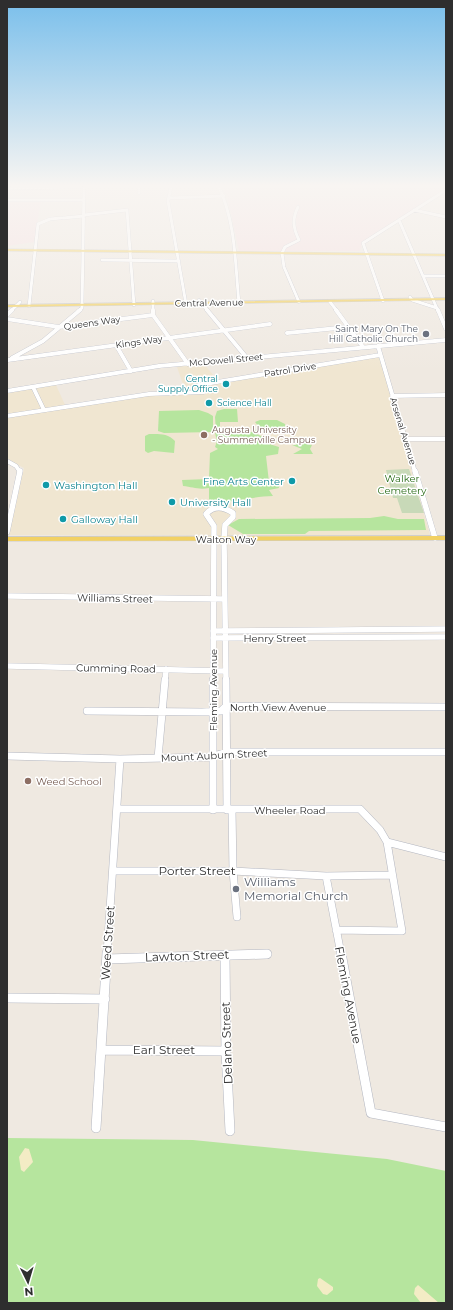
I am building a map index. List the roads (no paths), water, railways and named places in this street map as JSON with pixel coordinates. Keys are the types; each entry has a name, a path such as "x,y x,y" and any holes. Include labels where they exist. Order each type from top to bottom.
{"main road":[{"path":"7,250 446,255"},
{"name":"Central Avenue","path":"298,300 330,302 382,299"},
{"name":"Central Avenue","path":"7,303 29,304 446,299"},
{"name":"Central Avenue","path":"7,306 19,304"},
{"name":"Walton Way","path":"7,540 446,538"}],"street":[{"path":"130,248 134,303"},
{"path":"176,248 186,302"},
{"path":"234,248 239,301"},
{"path":"289,248 285,254 285,271 297,292 298,300"},
{"path":"365,248 382,299"},
{"path":"411,248 446,329"},
{"path":"29,304 35,251"},
{"path":"59,327 79,311 82,303 82,251"},
{"path":"102,260 178,261"},
{"path":"423,276 446,276"},
{"name":"Central Avenue","path":"411,299 437,308"},
{"path":"153,302 153,315 188,364"},
{"path":"201,302 247,358"},
{"path":"330,302 363,348"},
{"path":"7,315 19,304"},
{"name":"Queens Way","path":"7,319 59,327 153,315"},
{"name":"Kings Way","path":"7,359 270,324"},
{"name":"Kings Way","path":"7,359 14,357 43,341 59,327"},
{"path":"287,334 348,327"},
{"name":"McDowell Street","path":"7,391 131,371 188,364 446,340"},
{"path":"116,345 131,371"},
{"name":"Arsenal Avenue","path":"378,346 435,538"},
{"name":"Patrol Drive","path":"199,385 380,355"},
{"path":"33,387 44,410"},
{"path":"7,416 160,393 189,394 204,392"},
{"path":"392,396 446,395"},
{"path":"406,439 446,439"},
{"path":"7,461 16,466 20,471 7,532"},
{"name":"Fleming Avenue","path":"213,810 212,670 214,526 206,514 211,509 223,508 232,513 233,517 225,525 224,539 224,671 233,871 237,917"},
{"path":"213,570 224,570"},
{"name":"Williams Street","path":"7,596 224,599"},
{"path":"411,629 412,637"},
{"name":"Henry Street","path":"213,630 446,629"},
{"path":"336,630 336,638"},
{"name":"Henry Street","path":"213,638 446,637"},
{"name":"Cumming Road","path":"7,666 166,668 224,671"},
{"path":"158,758 166,668"},
{"name":"North View Avenue","path":"87,711 163,713 213,712 221,711 226,706 446,707"},
{"name":"Mount Auburn Street","path":"7,756 120,759 213,756 227,752 446,752"},
{"name":"Weed Street","path":"96,1128 120,759"},
{"name":"Wheeler Road","path":"117,809 360,809 380,830 387,842"},
{"path":"336,930 402,931 387,842 446,857"},
{"name":"Porter Street","path":"113,871 233,871 326,876 392,875"},
{"name":"Fleming Avenue","path":"326,876 370,1113 446,1127"},
{"name":"Lawton Street","path":"107,959 267,954"},
{"name":"Delano Street","path":"225,956 226,1051 230,1131"},
{"path":"7,998 105,999"},
{"name":"Earl Street","path":"101,1050 226,1051"}],"place":[{"name":"Saint Mary On The Hill Catholic Church","path":"426,334"},
{"name":"Central Supply Office","path":"226,384"},
{"name":"Science Hall","path":"209,403"},
{"name":"Augusta University - Summerville Campus","path":"204,435"},
{"name":"Fine Arts Center","path":"292,481"},
{"name":"Washington Hall","path":"46,485"},
{"name":"University Hall","path":"172,502"},
{"name":"Galloway Hall","path":"63,519"},
{"name":"Weed School","path":"28,781"},
{"name":"Williams Memorial Church","path":"236,889"}],"park label":[{"name":"Walker Cemetery","path":"402,484"}]}
